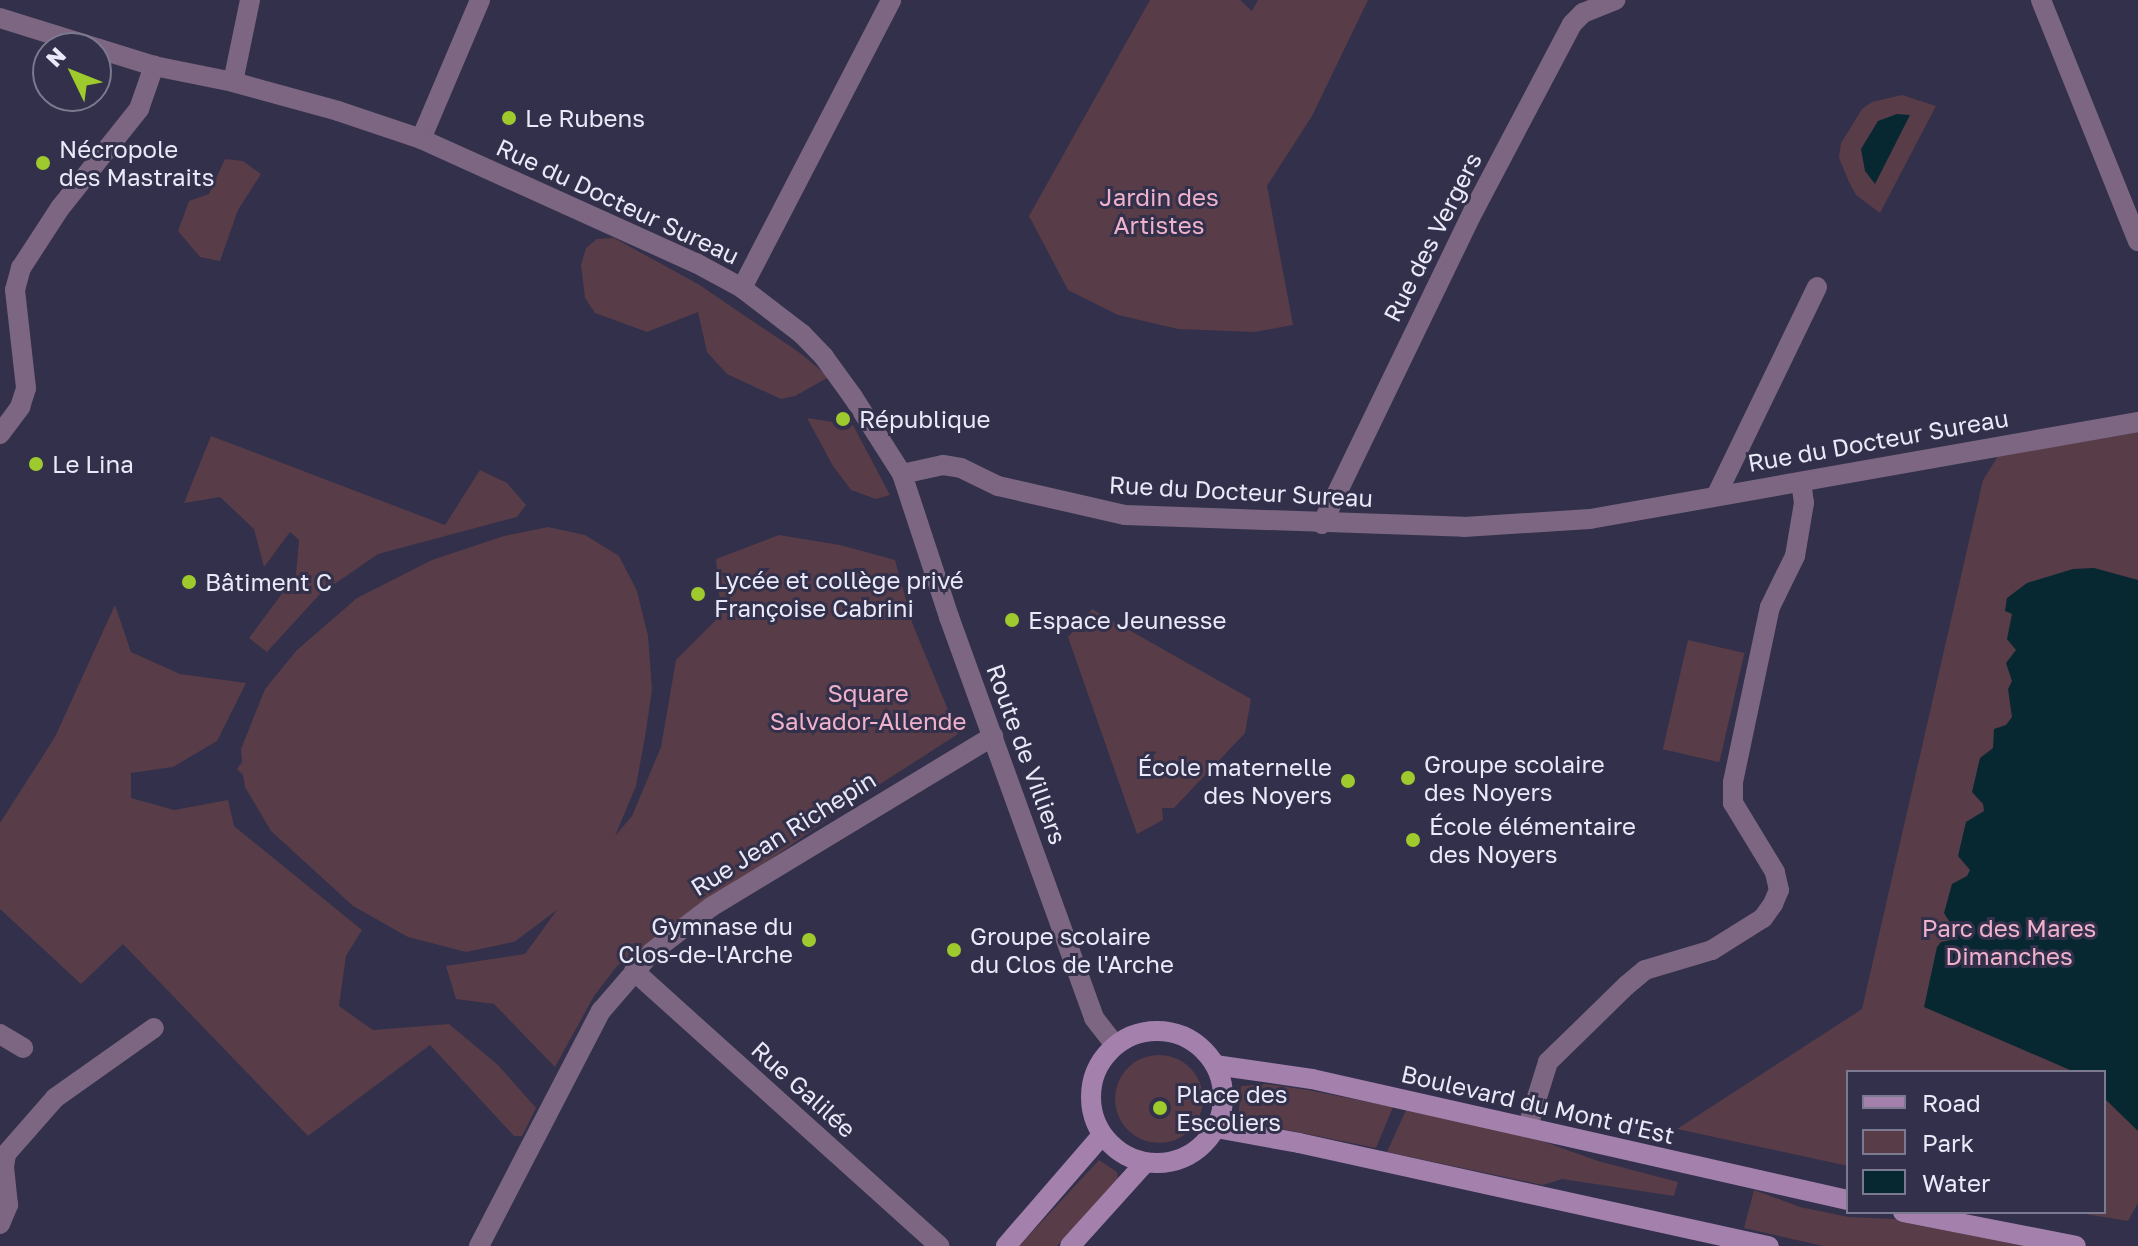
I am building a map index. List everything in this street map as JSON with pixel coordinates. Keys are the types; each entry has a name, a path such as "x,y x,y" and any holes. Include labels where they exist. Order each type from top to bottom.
{"main road":[{"path":"1158,1030 1181,1035 1201,1047 1215,1065 1223,1085 1223,1107 1216,1128 1203,1145 1186,1157 1166,1163 1145,1163 1121,1153 1102,1135 1092,1113 1091,1088 1099,1064 1115,1045 1136,1034 1158,1030"},
{"name":"Boulevard du Mont d'Est","path":"1215,1065 1312,1079 1846,1200"},
{"path":"1216,1128 1299,1143 1769,1246"},
{"path":"1006,1246 1102,1135"},
{"path":"1070,1246 1145,1163"},
{"path":"1913,1214 2076,1246"}],"street":[{"path":"233,82 250,0"},
{"path":"421,139 480,0"},
{"path":"742,288 891,0"},
{"name":"Rue des Vergers","path":"1322,524 1474,210 1572,24 1583,13 1616,0"},
{"path":"2041,0 2138,241"},
{"name":"Rue du Docteur Sureau","path":"0,18 154,66 233,82 338,111 421,139 742,288 788,322 824,357 902,474 943,465 961,468 998,486 1125,515 1464,527 1590,519 2138,422"},
{"path":"0,434 20,407 26,388 15,290 21,268 60,208 139,109 154,66"},
{"path":"1716,496 1817,287"},
{"name":"Route de Villiers","path":"902,474 949,617 1094,1018 1115,1045"},
{"path":"1528,1126 1548,1062 1627,985 1645,970 1712,950 1763,918 1779,890 1775,872 1733,803 1733,782 1770,607 1795,556 1804,503 1801,482"},
{"name":"Rue Jean Richepin","path":"479,1246 601,1011 652,952 711,907 993,736"},
{"name":"Rue Galilée","path":"634,971 939,1246"},
{"path":"0,1224 8,1205 4,1167 6,1154 55,1098 154,1028"},
{"path":"0,1034 23,1048"}],"green space":[{"name":"Jardin des Artistes","path":"1150,0 1240,0 1252,11 1258,0 1368,0 1312,116 1267,186 1293,325 1254,332 1178,329 1118,315 1068,290 1029,216"},
{"path":"1902,95 1936,106 1880,213 1856,195 1839,158 1841,143 1862,109 1872,102"},
{"path":"225,159 243,161 261,174 238,210 220,261 200,257 178,231 189,201 209,194"},
{"path":"614,238 698,284 800,353 829,377 795,396 781,399 727,374 707,352 698,312 647,332 595,313 585,298 581,265 586,248 597,239"},
{"path":"807,418 853,425 890,495 876,499 851,490 833,466"},
{"name":"Parc des Mares Dimanches","path":"2138,422 2138,1203 2128,1221 2085,1214 2106,1214 2106,1070 1846,1070 1846,1166 1677,1129 1862,1009 1983,480 2005,445"},
{"path":"211,436 445,525 480,470 507,483 526,505 517,517 378,554 320,594 267,652 249,638 296,575 299,540 290,532 264,567 254,529 220,497 184,503"},
{"name":"Square Salvador-Allende","path":"548,527 585,535 619,556 637,591 648,636 652,690 645,737 636,786 615,836 632,816 661,747 676,660 721,615 716,559 779,535 840,545 895,560 913,625 958,734 860,797 617,966 594,996 555,1067 494,1004 456,999 446,966 525,954 557,910 514,942 466,952 408,937 353,906 271,831 237,769 242,762 241,749 265,689 297,650 357,598 432,560 504,536"},
{"path":"115,605 131,652 180,674 246,683 217,741 173,767 131,773 131,798 174,810 228,800 234,826 362,930 346,956 339,1006 373,1030 449,1024 498,1065 536,1108 522,1136 514,1136 430,1045 308,1136 123,944 81,984 0,909 0,823 55,737"},
{"path":"1092,609 1251,699 1245,733 1174,808 1162,808 1163,820 1137,834 1068,637"},
{"path":"1688,640 1745,653 1719,762 1663,749"},
{"path":"1159,1055 1176,1058 1190,1068 1200,1082 1203,1099 1200,1116 1190,1130 1176,1140 1159,1143 1142,1140 1128,1130 1118,1116 1115,1099 1118,1082 1128,1068 1142,1058"},
{"path":"1266,1084 1393,1107 1376,1148 1238,1120 1241,1086"},
{"path":"1406,1110 1525,1135 1598,1161 1678,1182 1674,1196 1562,1179 1543,1185 1387,1152"},
{"path":"1099,1160 1117,1172 1118,1180 1057,1246 1019,1246"},
{"path":"1754,1190 1800,1207 1849,1217 1916,1220 2032,1246 1823,1246 1744,1228"}],"water":[{"path":"1897,114 1910,115 1875,184 1865,171 1861,149 1878,121"},
{"path":"2094,568 2138,580 2138,1131 2106,1100 2106,1070 2070,1070 1924,1007 1937,947 1941,942 1951,940 1956,932 1944,913 1952,884 1967,876 1970,870 1958,856 1966,822 1984,811 1983,804 1972,792 1980,758 1993,748 1994,729 2006,725 2012,717 2008,689 2012,681 2006,663 2016,650 2007,639 2012,614 2005,611 2007,598 2027,583 2073,569"}],"place":[{"name":"Le Rubens","path":"509,118"},
{"name":"Nécropole des Mastraits","path":"43,163"},
{"name":"République","path":"843,419"},
{"name":"Le Lina","path":"36,464"},
{"name":"Bâtiment C","path":"189,582"},
{"name":"Lycée et collège privé Françoise Cabrini","path":"698,594"},
{"name":"Espace Jeunesse","path":"1012,620"},
{"name":"Groupe scolaire des Noyers","path":"1408,778"},
{"name":"École maternelle des Noyers","path":"1348,781"},
{"name":"École élémentaire des Noyers","path":"1413,840"},
{"name":"Gymnase du Clos-de-l'Arche","path":"809,940"},
{"name":"Groupe scolaire du Clos de l'Arche","path":"954,950"},
{"name":"Place des Escoliers","path":"1160,1108"}]}
